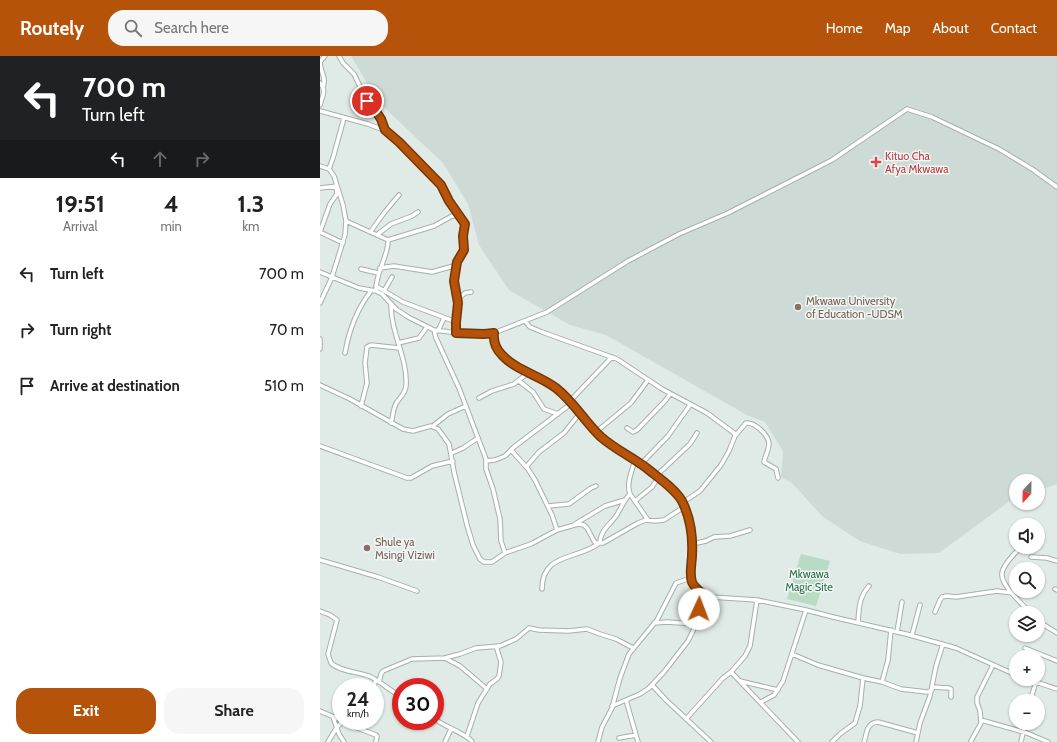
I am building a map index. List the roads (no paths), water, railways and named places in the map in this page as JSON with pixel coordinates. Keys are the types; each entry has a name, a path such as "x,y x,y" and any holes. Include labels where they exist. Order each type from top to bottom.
{"street":[{"path":"320,105 324,93 324,79 320,63 321,59 325,56"},
{"path":"339,56 343,63 354,74 367,101 381,119 385,130"},
{"path":"320,83 323,87"},
{"path":"320,272 358,288 374,291 385,296 390,303 408,317 436,331 484,334 494,333 559,306 616,268 679,234 728,213 832,160 907,109 932,117 1018,159 1057,187"},
{"path":"320,111 385,130 399,142 441,185 449,201 459,214 465,224 463,236 464,250 456,265 454,281 458,299 456,333"},
{"path":"329,169 344,118"},
{"path":"320,166 329,169 334,176 346,221 343,243 332,277 320,303"},
{"path":"320,188 337,186"},
{"path":"337,186 336,194 330,204 320,232 343,243"},
{"path":"371,231 399,195"},
{"path":"378,234 391,224 418,212"},
{"path":"346,221 378,234 388,240 431,227 459,214"},
{"path":"345,353 351,327 365,298 374,291 376,286 378,273 388,240"},
{"path":"380,268 385,266 394,266 432,272 456,265"},
{"path":"361,269 378,273"},
{"path":"384,291 392,277"},
{"path":"376,286 403,302 456,322"},
{"path":"458,299 465,293 472,292"},
{"path":"390,303 392,322 403,364 406,388 403,396 396,403 391,423"},
{"path":"444,318 436,331 436,338 459,388 486,460 487,473 493,489 500,519 501,541 505,553"},
{"path":"525,321 530,327 542,332 624,362 670,394 707,414 728,428 735,436"},
{"path":"398,343 419,338 427,327"},
{"path":"494,333 494,342 499,352 512,365 550,384 571,402 596,432 615,448 641,464 675,492 683,505 692,533 691,578 694,586 702,593 715,598 757,600 912,635 944,644 1009,672"},
{"path":"320,339 320,349"},
{"path":"361,406 367,383 365,363 367,347 372,345 399,348"},
{"path":"486,460 499,459 558,414 612,357"},
{"path":"479,398 492,391 509,386 519,381 528,373"},
{"path":"596,432 632,402 648,380"},
{"path":"519,381 533,392 544,409 558,414"},
{"path":"320,385 391,423 410,431 433,426 448,414 466,406"},
{"path":"627,428 633,432 638,430 670,394"},
{"path":"641,464 668,436 690,405"},
{"path":"526,467 539,452 564,433 580,413"},
{"path":"542,589 545,572 552,565 608,540 638,523 648,520 664,520 683,505 700,491 721,465 735,436 746,423 751,423 756,427 768,441 768,448 764,462 775,469 778,478"},
{"path":"433,426 438,429 447,440 452,453 467,525 473,545 480,559 488,563 505,553 531,544 557,530 574,525 584,526 587,528 594,541 599,543"},
{"path":"635,501 652,487 657,477 690,444 697,433"},
{"path":"452,453 461,450 478,438"},
{"path":"320,446 407,478 411,478 432,466 453,461"},
{"path":"511,450 535,480 548,506 557,530"},
{"path":"635,460 628,483 630,494 648,520"},
{"path":"548,506 569,504 596,486"},
{"path":"599,543 603,532 618,514 625,500 630,494"},
{"path":"574,525 605,506 625,500"},
{"path":"692,544 706,541 714,537 730,536 750,530"},
{"path":"1009,562 1015,554"},
{"path":"1031,557 1047,558 1057,561"},
{"path":"320,560 416,591"},
{"path":"1009,562 1002,574 1003,580 1009,589"},
{"path":"598,742 602,727 612,706 629,654 654,623 676,583 691,578"},
{"path":"858,623 860,600 863,592 869,586"},
{"path":"935,612 942,597 956,597 997,591 1009,593"},
{"path":"612,706 640,694 652,685 664,672 688,641 695,624 702,593"},
{"path":"1016,598 1024,606"},
{"path":"686,719 747,653 757,600"},
{"path":"897,632 902,602"},
{"path":"912,635 920,605"},
{"path":"761,702 770,698 778,690 783,681 806,610"},
{"path":"320,611 337,620 328,654 328,659 331,663 335,666 361,673 372,678"},
{"path":"654,623 667,622 695,624"},
{"path":"1045,625 1057,632"},
{"path":"379,678 383,671 412,659 445,658 476,648 498,646 516,639 529,628 539,630 568,631 583,628 616,639 633,648"},
{"path":"882,682 888,660 891,630"},
{"path":"916,742 932,689 936,666 944,644"},
{"path":"467,736 475,709 490,684 497,679 499,674 501,662 497,649 498,646"},
{"path":"1025,648 1057,661"},
{"path":"792,654 807,661 906,690 927,692 932,689 950,688 951,697"},
{"path":"445,658 460,666 487,689"},
{"path":"971,741 981,720 980,711 976,700 993,665"},
{"path":"731,672 798,742"},
{"path":"832,742 855,723 860,706 863,678"},
{"path":"740,681 778,690"},
{"path":"652,685 711,742"},
{"path":"1045,685 1057,689"},
{"path":"384,686 392,692"},
{"path":"626,700 638,742"},
{"path":"320,710 332,716"},
{"path":"981,720 1023,732 1048,742"},
{"path":"864,742 868,726 878,722 918,733"},
{"path":"444,725 467,736 472,742"},
{"path":"444,742 451,729"},
{"path":"328,742 335,730"},
{"path":"338,730 344,742"},
{"path":"364,730 376,735 376,742"},
{"path":"1021,742 1023,732"},
{"path":"619,738 636,735"}],"place":[{"name":"Kituo Cha Afya Mkwawa","path":"876,162"},
{"name":"Mkwawa University of Education -UDSM","path":"798,307"},
{"name":"Shule ya Msingi Viziwi","path":"367,548"}],"park label":[{"name":"Mkwawa Magic Site","path":"809,580"}]}
